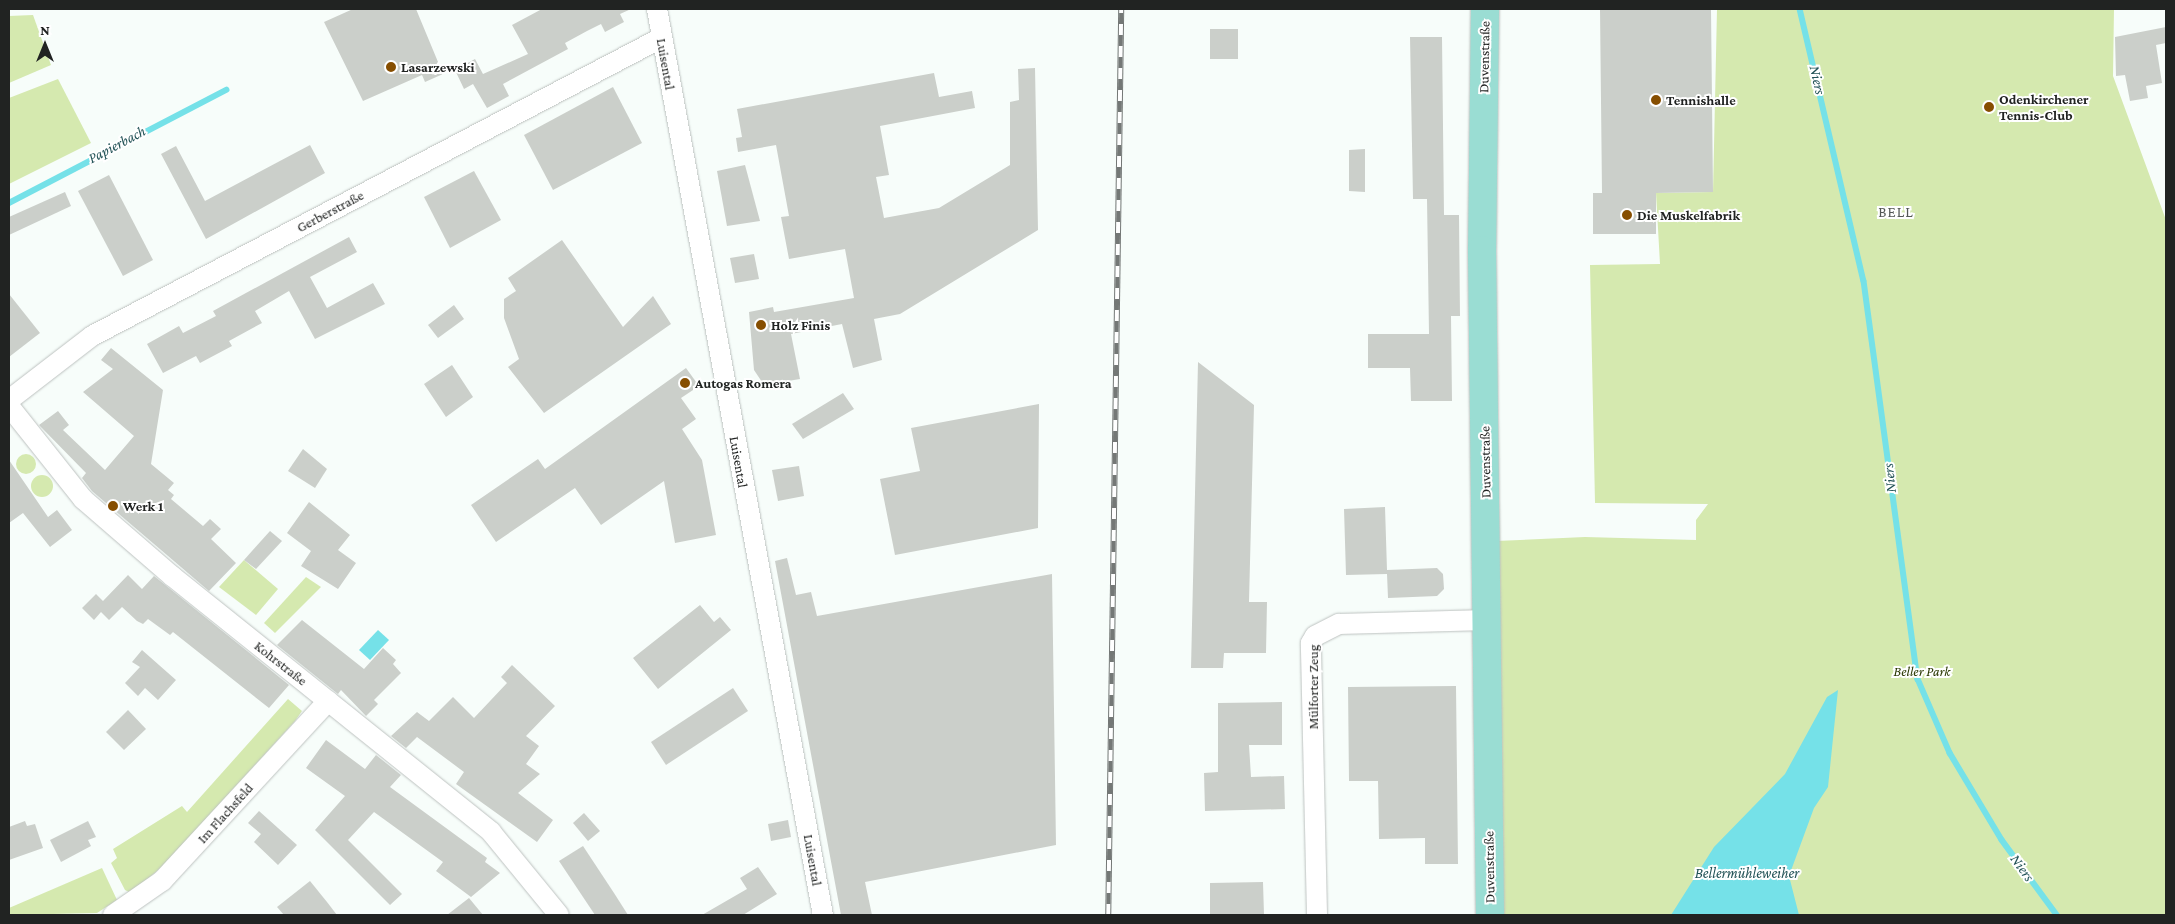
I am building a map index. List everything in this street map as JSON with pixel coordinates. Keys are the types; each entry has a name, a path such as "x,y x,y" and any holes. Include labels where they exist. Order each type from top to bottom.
{"main road":[{"name":"Duvenstraße","path":"1485,9 1490,915"}],"street":[{"name":"Luisental","path":"657,9 823,915"},
{"name":"Gerberstraße","path":"9,400 92,336 661,38"},
{"name":"Kohrstraße","path":"9,406 83,499 492,832 559,915"},
{"name":"Mülforter Zeug","path":"1317,915 1311,643 1315,636 1339,624 1487,620"},
{"name":"Im Flachsfeld","path":"113,915 162,881 328,700"}],"green space":[{"name":"Beller Park","path":"1717,9 2114,9 2113,76 2166,220 2166,915 1502,915 1496,541 1585,537 1696,540 1696,520 1708,504 1595,503 1590,265 1660,264 1656,193 1713,192"},
{"path":"33,15 51,65 9,83 9,16"},
{"path":"58,79 91,143 9,184 9,98"},
{"path":"26,454 33,457 36,464 33,471 26,474 19,471 16,464 19,457"},
{"path":"42,475 50,478 53,486 50,494 42,497 34,494 31,486 34,478"},
{"path":"244,560 278,589 256,615 219,587"},
{"path":"306,577 321,587 275,633 264,623"},
{"path":"288,699 302,711 295,721 164,865 131,893 125,890 111,863 117,858 113,849 182,806 187,812"},
{"path":"102,868 117,900 97,913 9,915 9,908"}],"water":[{"path":"378,630 389,640 370,660 359,650"},
{"name":"Bellermühleweiher","path":"1838,690 1828,787 1814,808 1789,876 1799,915 1671,915 1714,847 1785,774 1827,697"}],"building":[{"path":"353,9 416,9 443,74 425,82 422,75 363,101 324,22"},
{"path":"542,9 631,9 620,14 624,22 605,32 601,24 587,31 565,43 568,49 503,84 509,96 487,108 473,84 464,89 455,70 475,59 483,74 528,54 512,25"},
{"name":"Tennishalle","path":"1600,9 1711,9 1713,192 1656,193 1656,234 1593,234 1593,193 1602,193"},
{"path":"2166,27 2166,43 2156,45 2162,83 2146,86 2148,98 2130,101 2125,75 2116,76 2115,37"},
{"path":"1210,29 1238,29 1238,59 1210,59"},
{"path":"1410,37 1442,37 1444,215 1459,215 1460,316 1451,316 1452,401 1411,401 1410,368 1368,368 1368,334 1429,334 1427,199 1413,199"},
{"path":"1035,68 1038,230 900,314 874,319 882,360 853,368 842,324 791,334 800,379 764,385 754,370 749,312 773,307 774,312 854,298 845,249 789,259 781,217 789,216 776,145 738,152 736,138 742,137 737,109 934,73 939,97 972,91 975,108 880,126 889,175 876,177 884,218 939,208 1010,165 1010,102 1019,100 1018,69"},
{"path":"613,87 642,143 553,190 524,135"},
{"path":"310,145 325,173 206,239 161,154 176,146 205,201"},
{"path":"1365,149 1365,192 1349,191 1349,150"},
{"path":"745,165 760,221 727,226 717,171"},
{"path":"474,171 501,220 450,248 424,197"},
{"path":"109,175 153,260 123,276 78,191"},
{"path":"65,192 71,206 9,235 9,217"},
{"path":"349,237 357,252 310,277 327,308 373,283 385,304 315,339 289,291 255,311 262,323 229,341 232,346 200,363 196,356 163,373 147,344 179,326 183,333 216,316 213,311"},
{"path":"562,240 623,327 653,296 671,324 544,413 508,367 519,359 504,318 504,299 516,291 508,278"},
{"path":"754,254 759,279 735,283 730,258"},
{"path":"9,294 40,333 9,357"},
{"path":"454,305 464,319 438,338 428,325"},
{"path":"111,348 163,390 151,464 174,483 168,490 174,495 171,499 203,526 210,519 221,529 211,539 236,563 209,591 92,491 82,478 86,473 39,425 58,411 69,425 63,430 105,470 134,436 83,392 113,369 101,360"},
{"path":"1198,362 1254,405 1249,602 1267,602 1266,653 1224,653 1223,668 1191,668"},
{"path":"452,365 473,397 446,417 424,384"},
{"path":"686,368 699,386 681,398 696,419 682,429 702,460 716,535 675,543 664,481 601,525 575,488 496,542 471,505 538,459 545,469"},
{"path":"843,393 854,409 803,439 792,424"},
{"path":"1039,404 1038,528 895,555 880,479 920,471 911,428"},
{"path":"303,449 327,469 315,488 288,471"},
{"path":"9,460 48,517 57,510 72,530 50,547 23,513 9,523"},
{"path":"799,466 804,496 778,501 772,470"},
{"path":"309,502 350,535 338,550 356,563 338,589 301,566 311,551 287,533"},
{"path":"1385,507 1387,570 1437,568 1443,574 1444,589 1437,596 1388,598 1387,574 1346,575 1344,509"},
{"path":"270,531 282,541 256,569 244,560"},
{"path":"787,558 796,595 811,592 817,616 1052,574 1056,845 865,882 872,915 841,915 775,561"},
{"path":"128,575 142,589 154,576 289,685 269,708 173,632 170,635 148,619 143,624 122,607 109,620 101,612 94,620 82,608 96,594 103,601"},
{"path":"700,605 714,622 720,617 731,630 658,689 633,658"},
{"path":"302,620 364,669 383,648 396,660 393,664 401,673 374,700 378,704 366,716 341,690 338,694 277,645"},
{"path":"142,650 176,680 158,700 145,688 138,696 125,683 140,667 132,662"},
{"path":"512,665 555,706 526,736 539,746 526,764 540,774 518,793 553,820 537,842 456,784 464,772 417,737 406,748 391,736 417,712 429,721 453,697 474,718 507,683 501,677"},
{"path":"1456,686 1458,864 1425,864 1425,838 1379,839 1378,781 1349,781 1348,687"},
{"path":"733,688 748,711 666,765 651,742"},
{"path":"1282,702 1282,745 1249,745 1251,777 1284,776 1285,809 1205,811 1204,773 1218,772 1218,703"},
{"path":"128,710 146,729 124,750 106,732"},
{"path":"326,740 365,769 376,755 401,775 390,787 487,858 485,862 500,873 471,897 436,871 443,862 374,812 348,840 402,894 390,905 315,830 345,796 306,768"},
{"path":"259,811 297,845 278,865 254,842 261,834 248,823"},
{"path":"584,813 600,831 588,841 573,823"},
{"path":"788,820 791,837 771,841 768,824"},
{"path":"25,821 27,826 35,824 43,848 9,860 9,827"},
{"path":"88,821 96,837 88,840 91,846 61,862 50,840"},
{"path":"583,846 628,915 595,915 559,861"},
{"path":"758,867 777,894 743,915 702,915 747,889 740,878"},
{"path":"310,881 337,915 284,915 277,907"},
{"path":"1263,882 1264,915 1210,915 1210,883"},
{"path":"469,898 483,915 447,915"}],"waterway":[{"name":"Niers","path":"1800,9 1864,281 1918,679 1950,753 2002,840 2057,915"},
{"name":"Papierbach","path":"9,203 226,90"}],"railway":[{"path":"1108,915 1121,9"}],"place":[{"name":"Lasarzewski","path":"391,67"},
{"name":"Tennishalle","path":"1656,100"},
{"name":"Odenkirchener Tennis-Club","path":"1989,107"},
{"name":"Die Muskelfabrik","path":"1627,215"},
{"name":"Holz Finis","path":"761,325"},
{"name":"Autogas Romera","path":"685,383"},
{"name":"Werk 1","path":"113,506"}],"district":[{"name":"BELL","path":"1896,213"}]}
